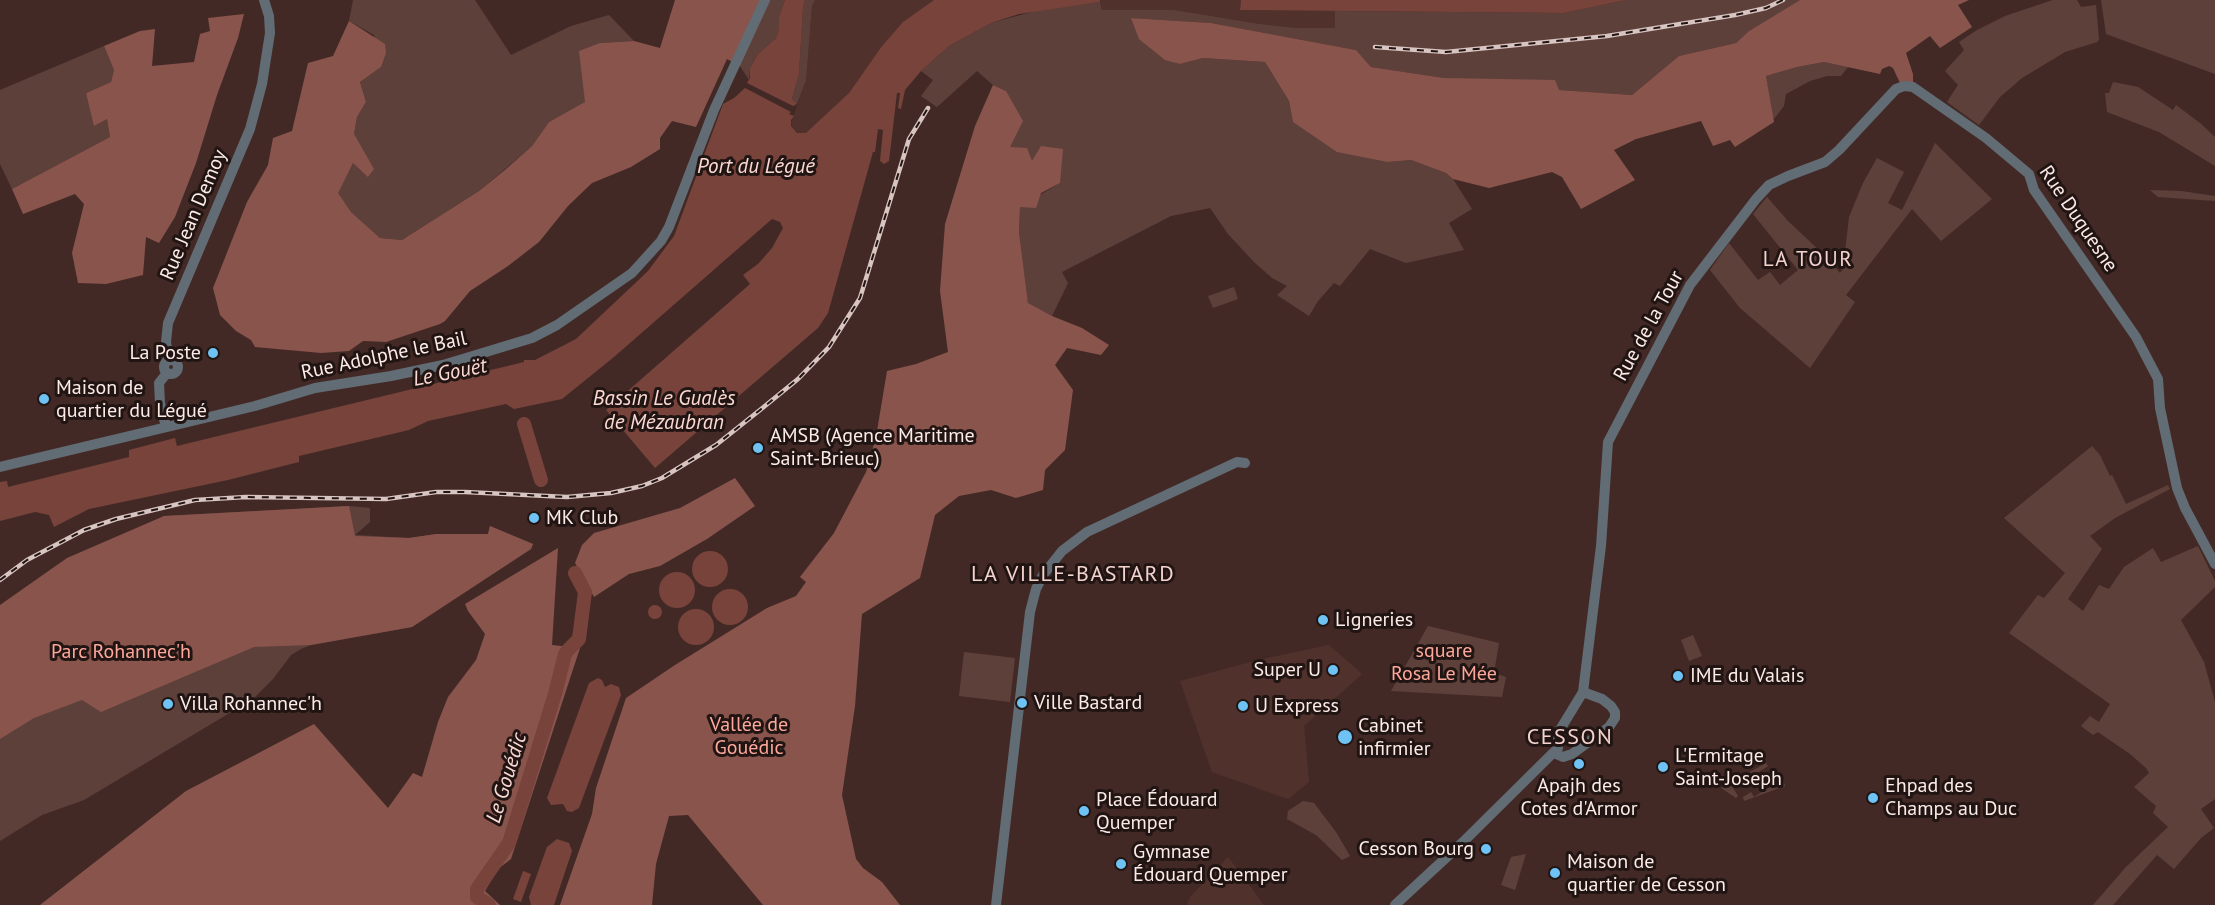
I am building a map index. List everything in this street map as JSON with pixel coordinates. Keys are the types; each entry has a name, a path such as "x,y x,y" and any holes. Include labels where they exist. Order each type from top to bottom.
{"street":[{"name":"Rue Jean Demoy","path":"166,427 160,403 159,383 167,373 164,367 169,360 166,342 168,323 250,129 262,84 270,33 269,16 264,0"},
{"name":"Rue Adolphe le Bail","path":"0,467 267,402 315,388 443,365 532,338 557,325 632,273 660,242 669,226 714,110 765,0"},
{"name":"Rue Duquesne","path":"1896,89 1904,86 1912,87 1986,138 2029,174 2034,190 2136,337 2158,379 2160,408 2177,488 2215,564"},
{"name":"Rue de la Tour","path":"1583,692 1601,546 1608,442 1690,285 1756,199 1769,185 1825,162 1896,89"},
{"path":"996,905 1030,612 1036,589 1052,562 1071,543 1087,532 1237,462 1245,463"},
{"path":"1395,905 1554,753 1557,748 1558,733 1583,692 1602,699 1616,712 1609,727 1572,754 1563,757 1554,753"}],"shaded area":[{"path":"815,0 934,0 903,22 882,46 849,93 813,128 801,134 794,130 791,123 806,81 812,6"},
{"path":"1100,0 1241,0 1240,10 1335,11 1335,28 1296,28 1260,24 1174,10 1102,10"},
{"path":"1329,645 1362,674 1304,726 1309,782 1288,799 1212,772 1180,681 1258,660"},
{"path":"1228,857 1264,905 1187,905 1190,897"}],"green space":[{"path":"353,0 475,0 511,55 571,26 609,15 634,41 600,43 586,102 549,122 532,146 479,191 402,240 380,238 351,212 337,193 353,163 357,117 366,102 360,82 381,67 374,35 349,21"},
{"path":"675,0 770,0 740,66 727,59 696,127 672,121 660,138 660,149 631,167 592,183 568,206 539,242 470,291 445,321 386,342 363,341 349,351 321,353 255,347 251,340 236,331 220,315 213,288 247,202 268,165 273,138 292,131 308,63 333,56 349,21 385,44 386,53 381,67 360,82 366,102 357,117 354,134 374,169 368,177 353,163 338,193 351,212 380,238 402,240 479,191 532,146 549,122 585,102 579,51 600,43 634,41 660,48"},
{"path":"770,0 785,0 779,17 779,28 776,38 758,54 750,68 749,80 740,66"},
{"path":"805,0 815,0 812,6 806,81 797,104 792,99 799,74"},
{"path":"1626,0 1800,0 1749,31 1736,43 1679,56 1632,95 1444,78 1371,67 1356,50 1211,23 1131,18 1180,64 1203,58 1265,62 1289,101 1293,122 1388,162 1411,160 1446,173 1453,179 1472,209 1449,223 1464,250 1406,263 1370,249 1340,286 1334,283 1318,301 1309,316 1277,295 1287,286 1272,278 1254,262 1228,234 1210,208 1171,216 1062,272 1068,283 1052,316 1028,304 1019,232 1020,207 1060,183 1009,147 1006,91 993,85 977,71 937,107 921,96 933,80 921,71 949,46 991,23 1039,10 1100,2 1102,10 1174,10 1260,24 1296,28 1335,28 1335,11 1564,13"},
{"path":"1800,0 1969,0 1958,5 1972,27 1940,48 1930,36 1906,53 1913,74 1913,82 1900,83 1893,68 1889,66 1882,69 1880,74 1824,62 1766,76 1774,122 1735,147 1730,140 1713,146 1701,121 1636,139 1614,150 1635,180 1581,209 1562,177 1552,172 1489,188 1453,179 1446,173 1411,160 1388,162 1337,152 1293,122 1289,101 1265,62 1203,58 1180,64 1165,60 1139,39 1131,18 1211,23 1356,50 1371,67 1444,78 1555,80 1559,90 1632,95 1679,56 1736,43 1749,31"},
{"path":"2053,0 2077,0 2081,7 2096,5 2099,40 2065,52 2022,78 2000,97 1979,125 1947,102 1958,85 1945,71 1964,50 1959,42 2005,16"},
{"path":"2101,0 2215,0 2215,74 2106,34"},
{"path":"244,14 196,163 175,217 159,243 146,237 143,275 106,284 78,283 72,253 84,204 75,194 23,214 12,189 110,137 107,119 94,126 86,93 111,82 114,70 104,46 140,31 155,29 152,66 194,62 200,34 210,31 208,18"},
{"path":"104,46 114,70 111,82 86,93 95,125 107,119 110,137 12,189 0,164 0,90"},
{"path":"1824,62 1848,67 1841,76 1827,76 1810,81 1786,94 1784,106 1773,120 1766,76"},
{"path":"2113,82 2138,87 2173,110 2176,105 2200,123 2215,137 2215,166 2159,132 2107,112 2105,93 2109,93"},
{"name":"Vallée de Gouédic","path":"993,85 1006,91 1023,121 1010,147 1027,148 1032,161 1041,146 1063,149 1060,183 1041,193 1036,208 1020,207 1019,232 1028,303 1082,328 1109,345 1101,355 1067,348 1055,365 1073,390 1065,450 1045,470 1043,490 1016,498 991,490 959,496 935,515 920,578 862,614 855,706 842,795 856,859 863,868 882,882 900,905 763,905 688,815 669,816 656,864 652,905 560,905 592,814 596,788 626,698 767,608 796,596 806,582 800,577 834,533 866,472 876,437 887,371 916,364 948,352 940,291 945,224 975,126"},
{"path":"1935,143 1992,199 1941,241 1912,209 1846,295 1855,302 1810,368 1740,308 1710,270 1729,243 1758,280 1770,272 1780,285 1798,270 1753,214 1767,197 1840,273 1843,269 1849,217 1863,183 1877,158 1904,172 1888,203 1902,210"},
{"path":"2150,190 2181,191 2215,196 2215,201 2158,197"},
{"path":"1234,287 1238,299 1213,308 1208,296"},
{"path":"2092,446 2100,455 2110,476 2112,475 2126,504 2168,485 2170,489 2115,518 2090,536 2102,549 2068,599 2083,611 2099,585 2109,589 2124,567 2153,548 2161,562 2198,546 2215,581 2215,587 2181,620 2204,662 2215,702 2215,799 2201,809 2214,828 2201,838 2174,869 2157,855 2113,905 2093,905 2126,867 2168,827 2153,813 2156,806 2134,787 2149,773 2130,754 2098,732 2093,735 2081,726 2090,716 2099,722 2110,704 2009,633 2038,595 2044,598 2065,573 2004,518"},
{"path":"735,478 755,506 707,539 660,566 629,574 594,597 575,563 582,545 594,533 680,508"},
{"name":"Parc Rohannec'h","path":"349,506 370,508 370,522 355,535 409,538 436,534 488,534 490,526 533,544 531,549 412,627 311,645 301,649 291,655 273,679 253,699 84,800 42,815 0,841 0,608 164,516"},
{"name":"Parc Rohannec'h","path":"349,506 355,536 409,538 436,534 488,534 490,526 533,544 531,549 412,627 311,645 254,647 101,712 82,700 34,718 0,739 0,605 67,558 164,516"},
{"path":"558,548 552,645 580,648 511,859 498,869 485,891 500,905 40,905 186,791 314,724 388,808 413,773 422,777 448,697 476,660 485,634 465,604"},
{"name":"square Rosa Le Mée","path":"1428,626 1499,643 1494,673 1506,677 1502,697 1391,691"},
{"path":"1693,635 1702,656 1689,661 1681,640"},
{"path":"964,652 1015,658 1010,702 959,696"},
{"path":"1766,763 1768,766 1733,788 1738,796 1736,798 1721,788"},
{"path":"1783,779 1785,786 1744,801 1743,797 1751,792 1754,797"},
{"path":"1303,801 1314,803 1336,832 1350,856 1342,860 1316,835 1287,819 1288,811"},
{"path":"1526,854 1515,890 1501,885 1511,857"}],"water":[{"path":"785,0 805,0 799,74 792,99 797,104 793,106 747,83 750,78 750,68 758,54 776,38 779,17"},
{"name":"Port du Légué","path":"934,0 1100,0 1100,2 1019,14 991,23 949,46 921,71 905,90 901,109 898,108 900,93 897,93 889,161 884,164 880,161 883,130 878,129 875,152 873,152 828,313 818,328 655,468 606,410 750,284 743,275 758,264 772,248 783,228 780,222 772,219 614,357 562,399 514,409 506,404 428,421 409,430 299,456 299,462 228,480 89,509 54,527 49,515 35,512 0,521 0,482 7,481 8,487 129,457 129,450 175,438 177,446 524,362 524,360 535,360 576,339 648,271 674,236 723,104 745,88 791,112 789,114 794,116 791,126 797,133 806,133 849,93 882,46 903,22"},
{"path":"1241,0 1626,0 1564,13 1240,10"},
{"path":"710,551 723,556 728,569 723,582 710,587 697,582 692,569 697,556"},
{"path":"677,572 690,577 695,590 690,603 677,608 664,603 659,590 664,577"},
{"path":"730,589 743,594 748,607 743,620 730,625 717,620 712,607 717,594"},
{"path":"652,605 658,605 662,612 658,619 652,619 648,615 648,609"},
{"path":"696,609 709,614 714,627 709,640 696,645 683,640 678,627 683,614"},
{"path":"598,678 602,680 605,687 611,684 619,687 621,695 579,808 572,812 567,811 563,804 551,805 547,798 589,683"},
{"path":"557,839 569,843 572,851 554,905 531,905 529,897 547,847"},
{"path":"523,871 531,874 521,902 513,899"}],"waterway":[{"name":"Le Gouédic","path":"524,424 541,480"},
{"name":"Le Gouédic","path":"569,649 579,639 585,592 575,573"},
{"name":"Le Gouédic","path":"489,905 477,897 477,889 509,843 568,650"}],"railway":[{"path":"1375,47 1446,52 1607,36 1735,15 1766,8 1783,0"},
{"path":"0,580 27,560 84,530 116,519 195,500 246,497 386,499 436,492 567,497 611,493 642,486 662,478 716,445 798,379 829,347 860,298 909,139 928,108"}],"place":[{"name":"La Poste","path":"213,353"},
{"name":"Maison de quartier du Légué","path":"44,399"},
{"name":"AMSB (Agence Maritime Saint-Brieuc)","path":"758,448"},
{"name":"MK Club","path":"534,518"},
{"name":"Ligneries","path":"1323,620"},
{"name":"Super U","path":"1333,670"},
{"name":"IME du Valais","path":"1678,676"},
{"name":"Ville Bastard","path":"1022,703"},
{"name":"Villa Rohannec'h","path":"168,704"},
{"name":"U Express","path":"1243,706"},
{"name":"Cabinet infirmier","path":"1345,737"},
{"name":"Apajh des Cotes d'Armor","path":"1579,764"},
{"name":"L'Ermitage Saint-Joseph","path":"1663,767"},
{"name":"Ehpad des Champs au Duc","path":"1873,798"},
{"name":"Place Édouard Quemper","path":"1084,811"},
{"name":"Cesson Bourg","path":"1486,849"},
{"name":"Gymnase Édouard Quemper","path":"1121,864"},
{"name":"Maison de quartier de Cesson","path":"1555,873"}],"district":[{"name":"LA TOUR","path":"1808,260"},
{"name":"LA VILLE-BASTARD","path":"1073,575"},
{"name":"CESSON","path":"1570,738"}],"water label":[{"name":"Le Gouët","path":"450,373"},
{"name":"Bassin Le Gualès de Mézaubran","path":"664,411"}]}
